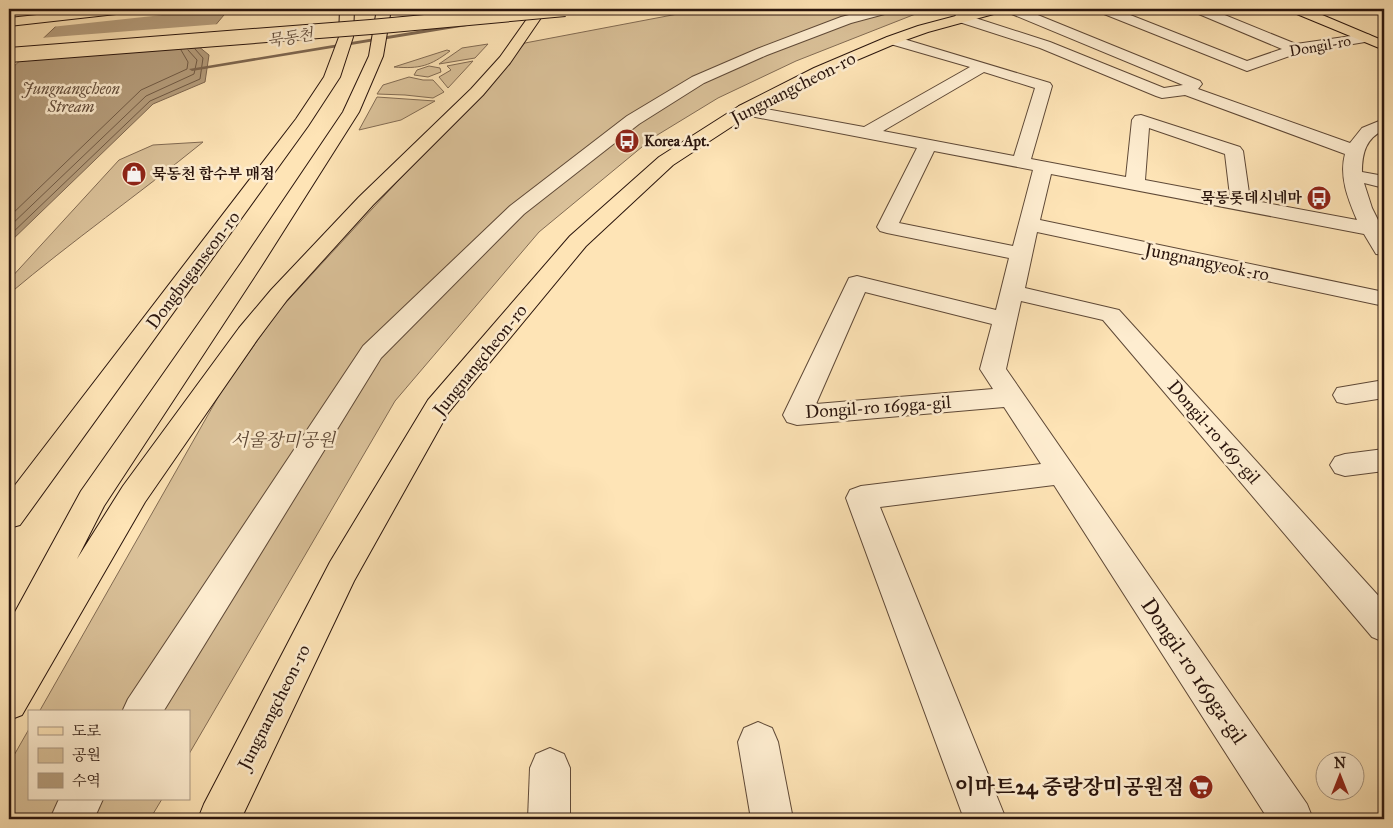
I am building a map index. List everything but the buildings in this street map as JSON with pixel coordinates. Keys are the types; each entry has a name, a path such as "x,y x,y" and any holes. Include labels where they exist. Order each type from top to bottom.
{"main road":[{"path":"9,10 26,9"},
{"path":"9,22 125,9"},
{"name":"Dongbuganseon-ro","path":"9,516 184,283 302,122 332,77 346,37 347,9"},
{"path":"9,658 92,499 251,265 351,112 376,56 384,9"},
{"path":"9,45 458,9"},
{"path":"9,702 134,494 248,334 299,273 366,200 477,92 505,60 540,9"},
{"path":"9,55 371,27 565,9"},
{"name":"Jungnangcheon-ro","path":"218,819 342,572 438,407 578,240 666,161 745,110 819,71 892,40 996,9"},
{"name":"Dongil-ro","path":"1297,9 1384,46"}],"street":[{"path":"142,710 372,352 516,210 633,120 698,80 762,52 838,23 887,9"},
{"path":"1012,9 1194,84 1186,90"},
{"name":"Dongil-ro","path":"1104,9 1247,66 1295,49 1366,38"},
{"path":"1199,9 1295,49"},
{"path":"961,18 1045,46 1162,93 1186,90 1354,151"},
{"path":"892,40 982,66"},
{"path":"867,133 982,66"},
{"name":"Dongil-ro 169ga-gil","path":"982,66 1044,86 1032,165 1029,224 993,368 1292,819"},
{"path":"745,110 1371,229"},
{"path":"1135,184 1141,120 1234,151 1241,204"},
{"path":"1384,124 1364,134 1354,151 1352,176 1371,229 1384,249"},
{"path":"928,144 887,227 1020,254"},
{"path":"1352,176 1384,182"},
{"name":"Jungnangyeok-ro","path":"1029,224 1384,299"},
{"name":"Dongil-ro 169ga-gil","path":"1008,306 857,284 797,415 1012,397"},
{"name":"Dongil-ro 169-gil","path":"1008,306 1111,316 1384,626"},
{"path":"1346,395 1384,389"},
{"path":"1345,465 1384,460"},
{"path":"985,819 861,498 1062,473"},
{"path":"758,742 772,819"},
{"path":"548,819 550,768"},
{"path":"71,819 82,800"}],"green space":[{"name":"서울장미공원","path":"704,9 934,9 918,13 796,61 718,98 654,137 539,232 395,401 190,752 190,710 40,710 221,392 279,310 525,43"},
{"path":"488,44 475,58 439,64 462,48"},
{"path":"447,50 450,51 430,63 418,67 394,67"},
{"path":"473,61 448,88 439,77 451,70 447,66"},
{"path":"429,66 440,68 441,72 428,77 414,75 417,70"},
{"path":"409,77 433,80 444,92 433,98 377,94 383,85"},
{"path":"377,97 435,101 401,120 359,130"},
{"path":"203,142 9,294 9,280 119,160 153,145"},
{"path":"28,731 28,800 161,800 150,819 9,819 9,764"}],"water":[{"name":"Jungnangcheon Stream","path":"74,9 229,9 198,46 209,55 205,82 153,104 9,243 9,71"}],"pier":[{"path":"70,9 218,9 51,27"},
{"path":"220,24 204,43 18,58 40,38"}],"waterway":[{"name":"묵동천","path":"192,69 465,25"}],"place":[{"name":"Korea Apt.","path":"627,141"},
{"name":"묵동천 합수부 매점","path":"134,174"},
{"name":"묵동롯데시네마","path":"1319,198"},
{"name":"이마트24 중랑장미공원점","path":"1201,787"}]}
